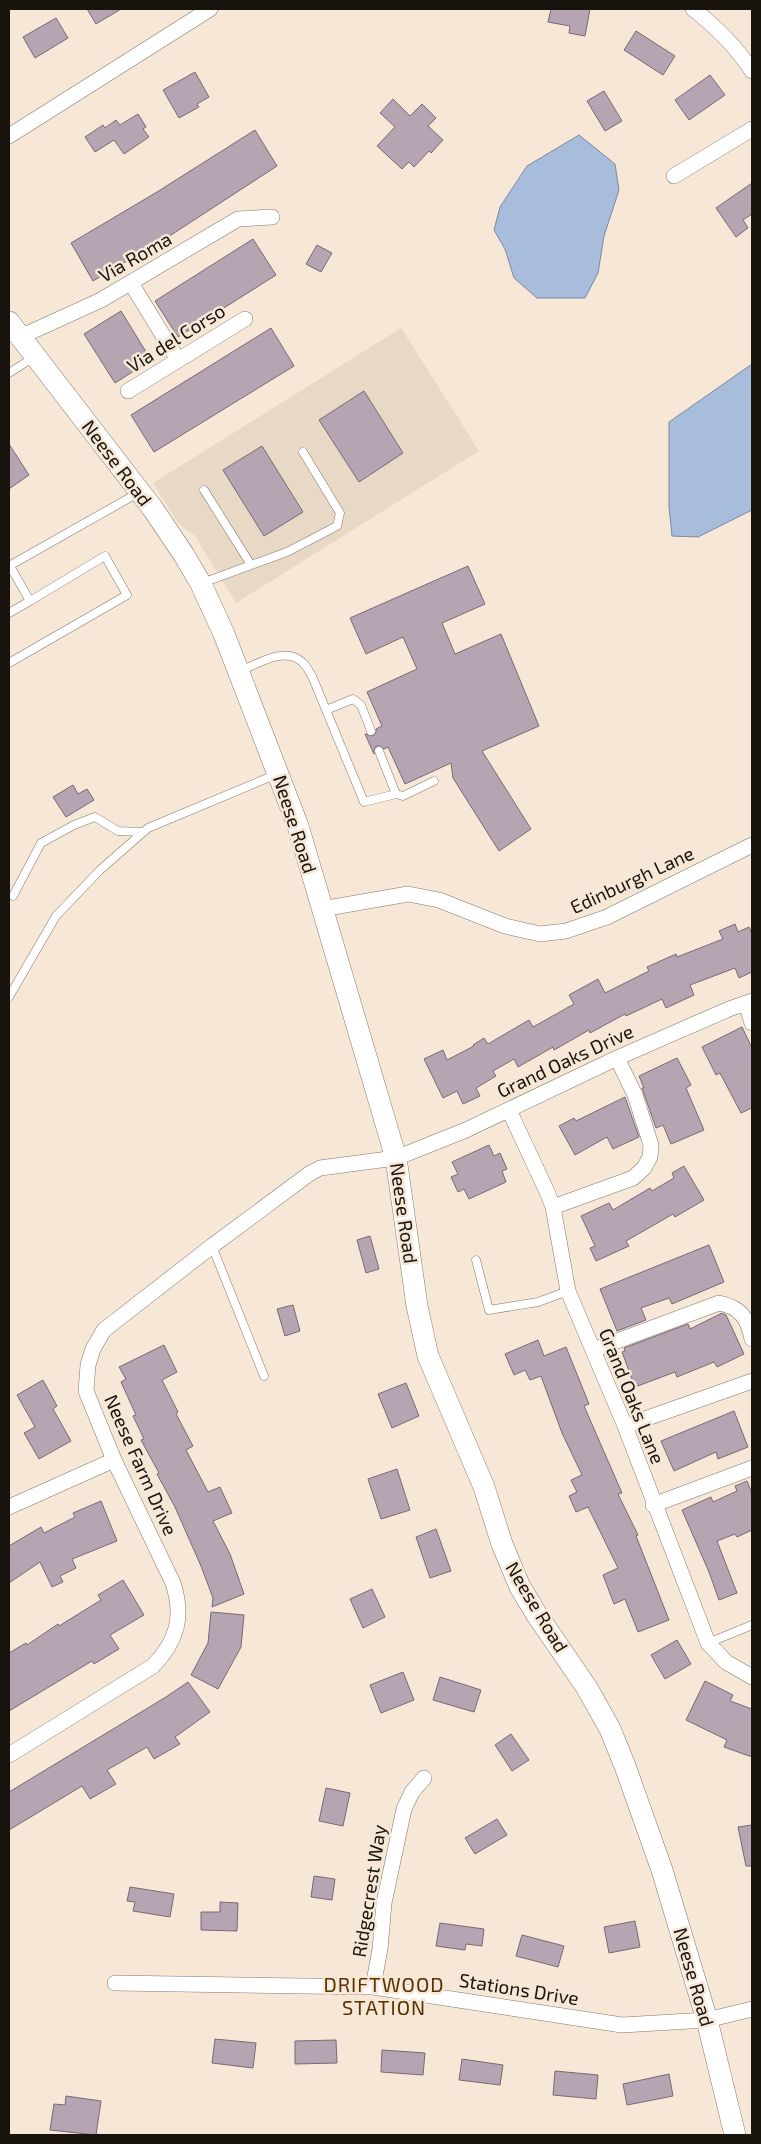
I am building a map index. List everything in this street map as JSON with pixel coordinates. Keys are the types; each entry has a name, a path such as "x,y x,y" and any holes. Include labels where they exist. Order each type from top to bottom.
{"street":[{"path":"9,136 210,9"},
{"path":"693,9 713,26 744,59 752,71"},
{"path":"674,176 752,129"},
{"name":"Via Roma","path":"14,330 101,300 238,219 272,217"},
{"path":"131,283 178,360"},
{"name":"Via del Corso","path":"128,391 245,319"},
{"name":"Neese Road","path":"14,330 139,492 184,555 201,584 239,671 298,826 396,1158 417,1306 432,1365 484,1488 513,1573 537,1615 588,1688 610,1729 625,1766 662,1870 707,2020 735,2135"},
{"name":"Edinburgh Lane","path":"322,909 408,894 439,900 505,926 540,934 566,932 607,916 752,845"},
{"path":"749,1002 752,1023"},
{"name":"Grand Oaks Drive","path":"396,1158 466,1130 617,1058 749,1002"},
{"path":"553,1208 633,1178 644,1168 650,1157 651,1145 635,1095 617,1058"},
{"name":"Grand Oaks Lane","path":"509,1110 553,1208 568,1291 625,1426 653,1504 708,1642 726,1662 752,1677"},
{"name":"Neese Farm Drive","path":"9,1754 153,1666 166,1654 174,1636 179,1617 178,1598 173,1583 114,1460 86,1391 88,1365 93,1349 104,1330 282,1192 320,1168 396,1158"},
{"path":"593,1350 719,1303 730,1305 742,1313 749,1324 752,1339"},
{"path":"625,1426 752,1381"},
{"path":"9,1506 114,1460"},
{"path":"653,1504 752,1468"},
{"name":"Ridgecrest Way","path":"373,1987 380,1949 384,1903 404,1809 412,1792 424,1778"},
{"name":"Stations Drive","path":"115,1983 373,1987 622,2025 707,2020 752,2009"}],"lane":[{"path":"9,373 34,357"},
{"path":"201,584 287,552 337,526 340,513 303,452"},
{"path":"204,490 251,565"},
{"path":"30,601 10,566 139,492"},
{"path":"9,613 105,556 127,595 9,663"},
{"path":"239,671 280,655 292,655 303,662 312,676 364,802 396,794 403,796 434,781"},
{"path":"326,710 353,698 362,705 371,731"},
{"path":"379,751 396,794"},
{"path":"9,997 56,916 100,870 143,832 148,828 278,774"},
{"path":"13,896 41,843 74,824 95,817 118,831 143,832"},
{"path":"212,1246 264,1376"},
{"path":"476,1260 489,1310 538,1302 568,1291"},
{"path":"708,1642 752,1624"}],"shaded area":[{"path":"401,328 479,451 236,603 195,536 178,523 153,483"}],"water":[{"path":"579,135 615,164 619,190 604,236 598,273 585,298 537,298 514,278 505,249 494,230 500,207 527,166"},
{"path":"752,364 752,510 698,537 672,536 669,507 669,422"}],"building":[{"path":"87,9 121,9 96,24"},
{"path":"551,9 590,9 585,36 569,33 570,26 548,22"},
{"path":"56,18 68,38 35,58 23,37"},
{"path":"636,31 675,56 663,75 624,50"},
{"path":"195,72 209,97 197,104 199,107 179,118 163,90"},
{"path":"710,75 725,95 689,120 675,100"},
{"path":"604,91 622,121 605,131 587,101"},
{"path":"393,99 410,116 422,104 436,118 428,126 443,140 414,167 409,162 402,169 377,146 395,127 380,113"},
{"path":"138,114 146,127 143,129 149,137 124,154 114,140 95,152 85,137 103,125 105,128 116,120 120,125"},
{"path":"255,130 277,166 171,235 93,281 71,243 157,192"},
{"path":"752,183 752,214 743,220 748,228 736,237 716,208"},
{"path":"253,239 276,275 178,337 155,301"},
{"path":"317,245 332,253 321,272 306,264"},
{"path":"121,311 151,360 115,383 84,334"},
{"path":"271,328 294,366 154,452 131,415"},
{"path":"364,391 403,453 359,482 319,420"},
{"path":"9,444 29,475 9,489"},
{"path":"262,446 303,512 264,536 223,470"},
{"path":"468,566 485,604 442,623 455,654 501,634 539,726 482,751 531,829 499,851 453,778 451,763 405,784 388,747 384,749 376,746 374,754 365,734 373,736 376,729 382,726 367,692 417,669 403,637 366,654 350,618"},
{"path":"73,785 78,794 87,789 94,800 66,817 53,797"},
{"path":"735,924 738,932 749,927 752,934 752,972 739,978 735,968 690,985 694,995 666,1008 662,999 626,1016 625,1014 590,1033 589,1030 554,1050 553,1047 518,1067 514,1059 493,1071 496,1076 476,1088 480,1096 463,1104 457,1091 443,1098 424,1059 443,1050 447,1060 474,1046 484,1038 488,1044 529,1020 533,1027 574,1004 569,995 598,979 605,993 649,971 647,967 676,954 677,957 723,939 719,931"},
{"path":"742,1027 752,1048 752,1108 741,1113 720,1073 716,1075 702,1047"},
{"path":"677,1058 691,1085 686,1088 704,1130 671,1144 663,1125 656,1128 639,1076"},
{"path":"625,1097 639,1137 613,1149 607,1137 575,1155 559,1126 574,1118 576,1121"},
{"path":"489,1145 494,1156 500,1153 507,1169 502,1171 506,1182 469,1199 464,1189 458,1192 451,1177 458,1174 452,1162"},
{"path":"684,1166 704,1200 675,1217 673,1214 626,1241 629,1246 596,1261 590,1248 595,1246 581,1216 609,1203 613,1210 650,1188 652,1191 674,1178 672,1173"},
{"path":"370,1236 379,1269 366,1273 357,1240"},
{"path":"709,1245 724,1282 672,1304 669,1298 641,1308 646,1320 617,1331 600,1289"},
{"path":"293,1305 300,1331 285,1336 277,1309"},
{"path":"722,1313 726,1315 744,1354 717,1367 714,1362 677,1377 675,1372 635,1387 622,1352 625,1351 624,1348 688,1324 690,1329"},
{"path":"538,1340 544,1356 566,1347 589,1404 584,1406 622,1493 618,1494 638,1535 636,1536 669,1620 638,1632 625,1599 614,1604 603,1575 618,1568 588,1507 576,1512 569,1496 577,1492 571,1480 582,1475 562,1433 541,1376 530,1380 525,1370 514,1375 505,1354"},
{"path":"164,1345 177,1372 162,1380 178,1412 176,1414 193,1446 186,1450 208,1492 220,1487 232,1513 213,1521 230,1554 244,1594 212,1607 213,1598 201,1566 175,1507 157,1474 159,1473 141,1440 144,1439 133,1416 136,1415 121,1382 126,1379 119,1367"},
{"path":"43,1380 57,1406 53,1409 71,1441 39,1459 24,1433 35,1427 17,1395"},
{"path":"406,1383 419,1416 392,1428 378,1394"},
{"path":"734,1411 748,1447 718,1459 716,1452 674,1471 661,1441"},
{"path":"397,1469 410,1510 381,1519 368,1479"},
{"path":"747,1481 752,1493 752,1530 737,1537 735,1534 717,1541 737,1593 719,1600 682,1510 711,1497 713,1502 737,1491 735,1486"},
{"path":"101,1501 117,1541 72,1559 76,1568 60,1576 63,1582 52,1587 40,1562 9,1583 9,1546 41,1527 44,1533 75,1517 73,1513"},
{"path":"436,1529 451,1571 430,1578 416,1537"},
{"path":"123,1580 144,1615 110,1635 119,1649 94,1664 92,1661 9,1711 9,1653 26,1643 27,1645 58,1624 59,1626 101,1600 98,1595"},
{"path":"372,1589 385,1617 363,1628 350,1599"},
{"path":"211,1612 244,1615 241,1647 218,1689 191,1675 208,1643"},
{"path":"677,1640 691,1664 665,1679 651,1655"},
{"path":"403,1672 414,1700 381,1713 370,1685"},
{"path":"440,1677 481,1690 474,1712 433,1700"},
{"path":"705,1681 733,1695 730,1701 752,1709 752,1757 724,1747 727,1740 686,1720"},
{"path":"188,1682 210,1712 175,1737 180,1744 154,1759 147,1747 107,1770 116,1784 90,1799 82,1786 9,1830 9,1792"},
{"path":"511,1734 529,1760 512,1771 495,1745"},
{"path":"326,1788 350,1793 343,1826 319,1821"},
{"path":"497,1819 507,1835 475,1854 465,1838"},
{"path":"752,1825 752,1866 746,1866 738,1827"},
{"path":"314,1876 335,1879 332,1900 311,1897"},
{"path":"130,1887 174,1894 170,1917 133,1911 135,1902 127,1901"},
{"path":"220,1902 238,1903 237,1931 201,1930 201,1912 220,1912"},
{"path":"635,1921 640,1947 609,1953 604,1927"},
{"path":"440,1923 484,1929 482,1946 466,1944 465,1950 436,1946"},
{"path":"522,1935 564,1946 558,1967 516,1956"},
{"path":"215,2039 256,2043 253,2068 212,2063"},
{"path":"336,2040 337,2063 295,2064 295,2041"},
{"path":"382,2050 425,2053 423,2075 381,2072"},
{"path":"462,2059 503,2065 500,2085 459,2080"},
{"path":"555,2071 598,2075 596,2099 553,2095"},
{"path":"669,2074 673,2096 627,2105 623,2084"},
{"path":"66,2096 101,2101 96,2135 50,2130 54,2104 65,2105"}],"district":[{"name":"DRIFTWOOD STATION","path":"384,1996"}]}
